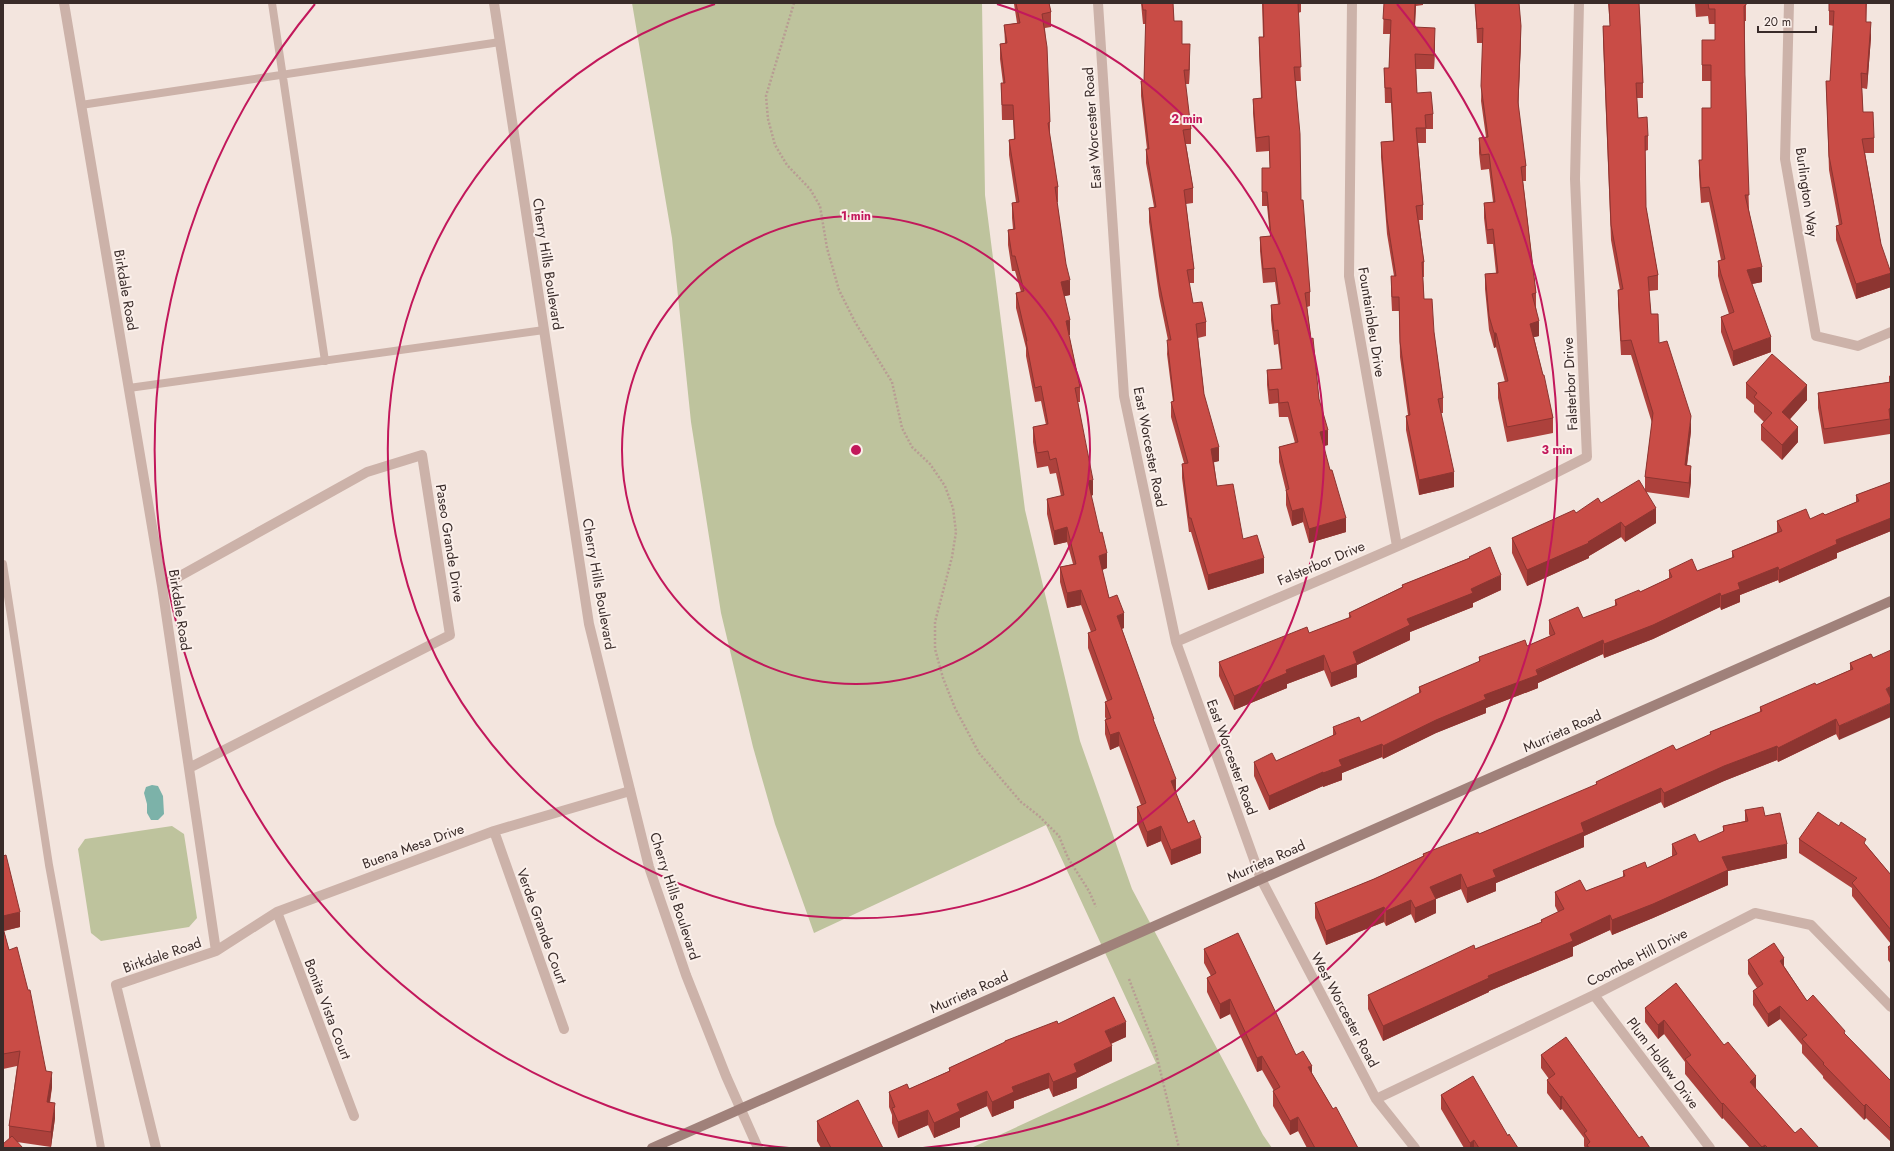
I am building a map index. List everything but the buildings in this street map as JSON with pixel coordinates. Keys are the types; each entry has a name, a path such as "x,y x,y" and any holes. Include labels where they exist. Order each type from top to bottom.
{"main road":[{"name":"Murrieta Road","path":"652,1148 1891,601"}],"street":[{"name":"Birkdale Road","path":"64,3 162,586 216,951 116,985 156,1148"},
{"name":"Cherry Hills Boulevard","path":"494,3 589,624 649,868 674,942 726,1076 758,1148"},
{"name":"East Worcester Road","path":"1098,3 1124,396 1176,642 1261,879"},
{"name":"Fountainbleu Drive","path":"1352,3 1348,276 1397,546"},
{"name":"Falsterbor Drive","path":"1176,642 1397,546 1587,458 1575,179 1579,3"},
{"name":"Burlington Way","path":"1789,3 1785,159 1816,336 1858,346 1891,332"},
{"name":"Paseo Grande Drive","path":"162,586 367,472 422,454 450,635 189,768"},
{"name":"Buena Mesa Drive","path":"216,951 277,912 494,832 630,791"},
{"name":"Verde Grande Court","path":"494,832 564,1029"},
{"name":"West Worcester Road","path":"1261,879 1376,1099 1415,1148"},
{"name":"Bonita Vista Court","path":"277,912 354,1116"},
{"name":"Coombe Hill Drive","path":"1376,1099 1594,995 1755,913 1811,925 1891,1007"},
{"name":"Plum Hollow Drive","path":"1594,995 1710,1148"}],"lane":[{"path":"272,3 325,361"},
{"path":"81,105 500,42"},
{"path":"129,388 544,330"},
{"path":"3,564 49,865 101,1148"}],"path":[{"path":"794,3 766,96 768,119 775,145 787,164 810,189 820,206 827,248 839,290 855,322 892,382 902,428 912,446 930,464 944,486 953,508 956,532 935,622 935,649 943,678 955,708 979,753 1020,802 1039,816 1059,836 1068,858 1089,891 1096,907"},
{"path":"1130,978 1154,1046 1179,1148"}],"green space":[{"path":"632,3 982,3 985,195 1025,510 1080,741 1132,889 1263,1135 1272,1148 971,1148 1156,1063 1046,825 814,933 775,824 753,747 721,613 691,422 672,238"},
{"path":"172,826 184,834 197,918 189,927 101,941 91,933 78,849 85,839"}],"water":[{"path":"152,785 158,786 163,796 164,814 158,820 151,820 147,813 147,804 144,793 146,787"}]}
